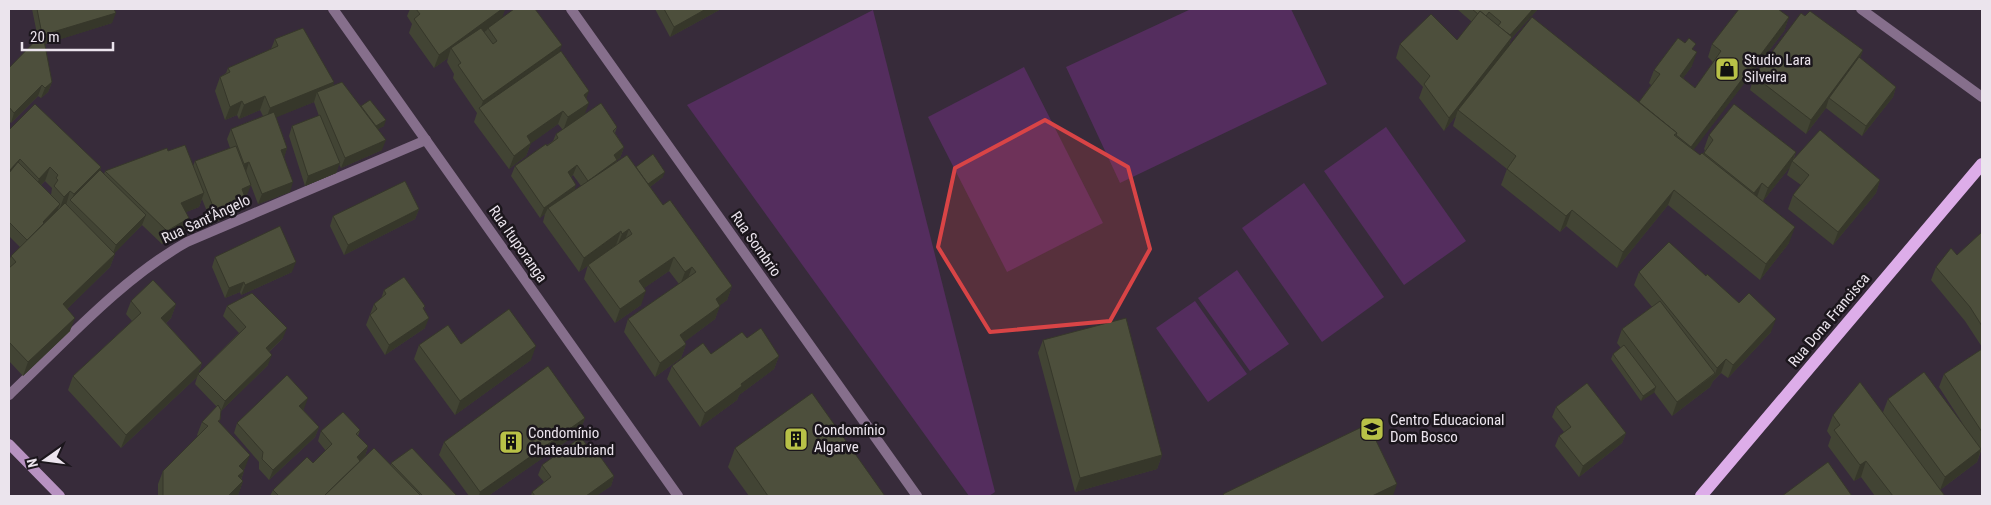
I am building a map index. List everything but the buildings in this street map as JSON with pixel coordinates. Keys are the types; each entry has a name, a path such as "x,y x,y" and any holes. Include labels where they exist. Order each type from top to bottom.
{"main road":[{"name":"Rua Dona Francisca","path":"1701,496 1982,164"},
{"path":"9,444 60,496"}],"street":[{"name":"Rua Ituporanga","path":"333,9 678,496"},
{"name":"Rua Sombrio","path":"571,9 917,496"},
{"path":"1861,9 1982,97"},
{"name":"Rua Sant'Ângelo","path":"9,395 132,279 164,255 187,242 426,140"}],"highlighted area":[{"path":"1045,120 1128,167 1150,249 1110,321 990,332 938,247 955,168"}],"shaded area":[{"path":"1191,9 1291,9 1327,84 1120,183 1066,67"},
{"path":"873,10 995,492 989,496 969,496 687,105"},
{"path":"1024,67 1103,223 1007,272 928,117"},
{"path":"1386,127 1466,241 1404,285 1324,171"},
{"path":"1304,183 1384,297 1322,342 1242,228"},
{"path":"1237,270 1289,344 1250,371 1198,298"},
{"path":"1195,301 1247,374 1208,402 1156,328"}],"place":[{"name":"Studio Lara Silveira","path":"1727,69"},
{"name":"Centro Educacional Dom Bosco","path":"1372,429"},
{"name":"Condomínio Algarve","path":"796,439"},
{"name":"Condomínio Chateaubriand","path":"511,442"}]}
